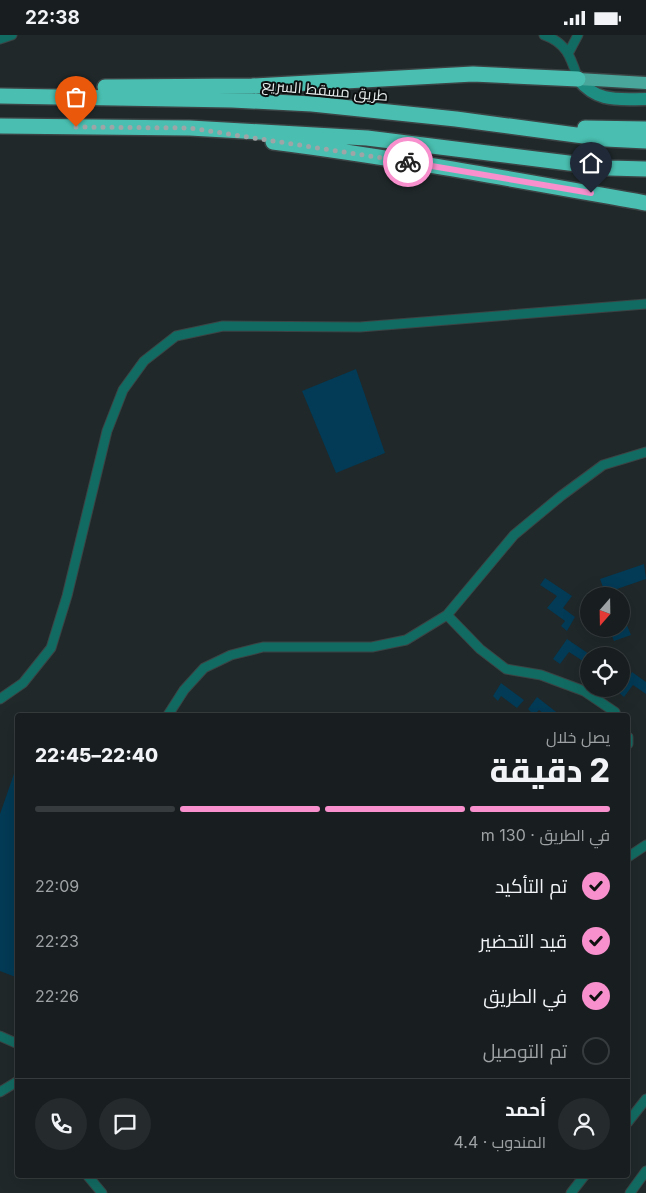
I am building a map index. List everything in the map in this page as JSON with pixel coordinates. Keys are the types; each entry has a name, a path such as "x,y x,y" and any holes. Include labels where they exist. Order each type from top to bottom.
{"highway":[{"path":"0,89 252,86 464,74 578,79"},
{"name":"طريق مسقط السريع","path":"0,95 232,100 312,104 533,128 606,139 646,141"},
{"path":"0,126 190,128 367,138 646,174"},
{"path":"190,128 491,175 646,203"},
{"path":"533,128 646,129"},
{"path":"608,168 646,169"}],"main road":[{"path":"578,79 646,83"},
{"path":"578,79 588,91 599,96 646,99"}],"street":[{"path":"0,39 12,35"},
{"path":"544,35 553,38 569,52 578,79"},
{"path":"569,52 578,35"},
{"path":"0,699 23,683 51,648 68,596 107,431 123,390 144,361 176,336 224,325 360,327 646,304"},
{"path":"169,713 184,690 204,668 231,655 263,647 372,647 406,640 447,615 514,535 541,513 603,465 646,453"},
{"path":"447,615 480,649 506,669 541,675 584,691 615,713"},
{"path":"630,856 646,845"},
{"path":"0,1037 15,1043"},
{"path":"0,1092 15,1083"},
{"path":"630,1119 646,1099"},
{"path":"630,1193 646,1171"},
{"path":"90,1178 102,1193"},
{"path":"571,1193 583,1178"}],"building":[{"path":"356,369 385,453 336,473 302,391"},
{"path":"644,564 646,579 623,587 603,587 600,579"},
{"path":"545,578 572,596 563,608 575,617 567,631 561,626 565,621 547,608 557,596 540,585"},
{"path":"612,637 625,637 614,641"},
{"path":"567,639 580,648 580,659 569,652 560,664 553,659"},
{"path":"632,672 646,682 646,694 633,685 630,689 630,675"},
{"path":"501,683 524,700 517,708 501,696 498,701 493,696"},
{"path":"537,697 557,713 543,713 539,710 536,713 532,713 528,709"},
{"path":"15,771 15,977 0,971 0,814"}],"way so far":[{"path":"76,127 190,128 256,140 339,150 408,162"}],"route":[{"path":"408,162 591,193"}]}
